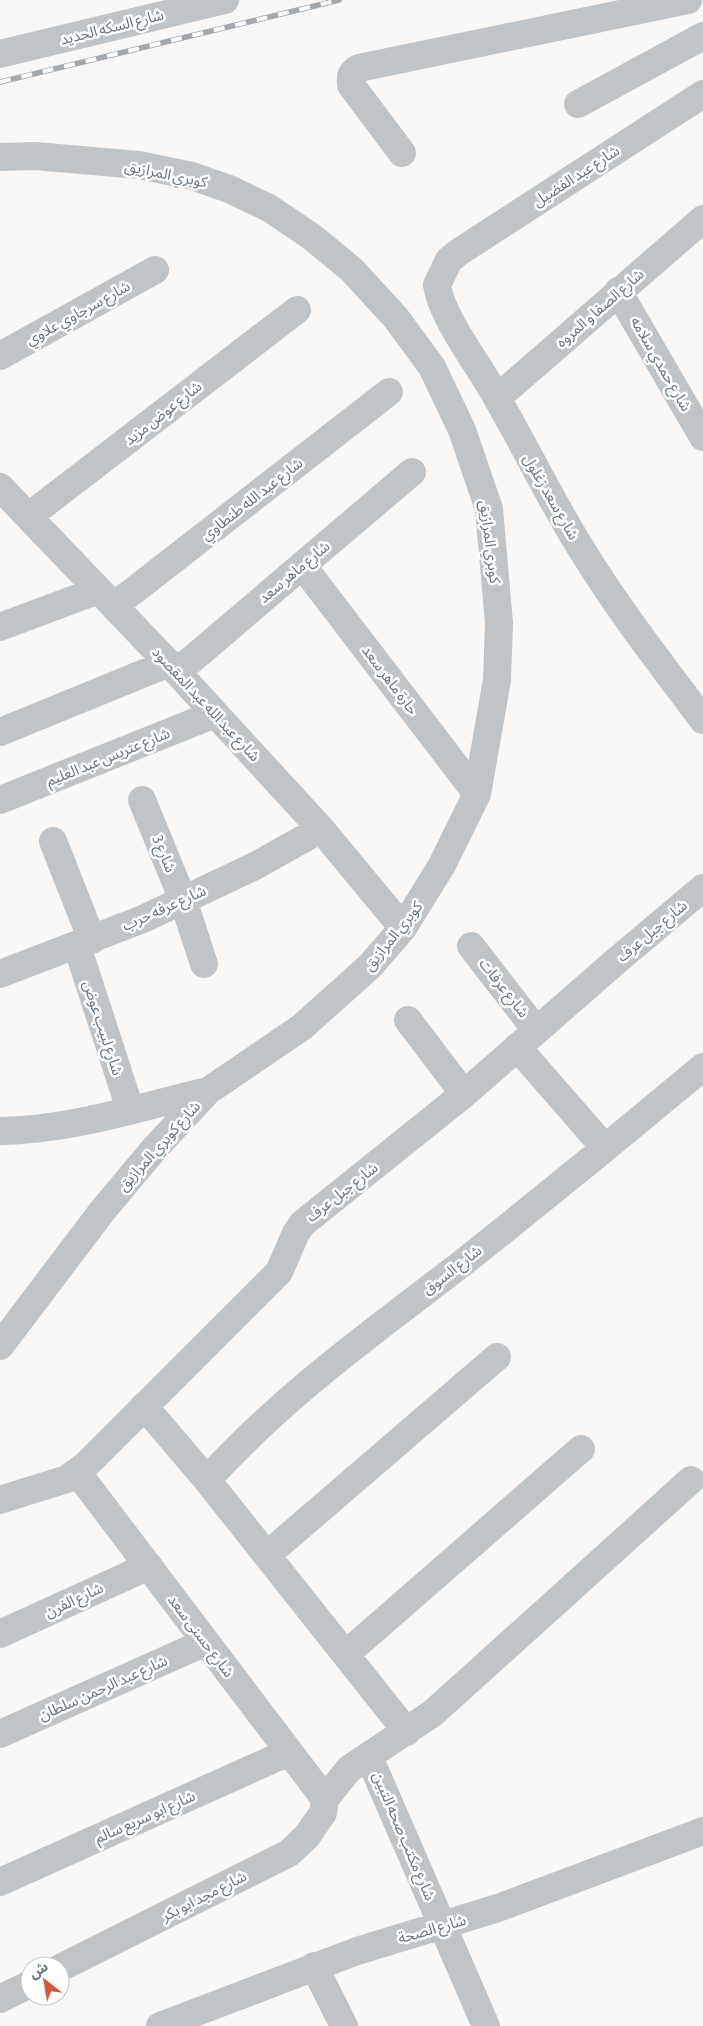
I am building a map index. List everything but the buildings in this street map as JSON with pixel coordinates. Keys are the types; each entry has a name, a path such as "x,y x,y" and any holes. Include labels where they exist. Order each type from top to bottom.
{"street":[{"name":"شارع السكه الحديد","path":"0,54 225,0"},
{"path":"402,153 351,85 353,72 359,68 688,0"},
{"path":"578,104 703,36"},
{"name":"شارع عبد الفضيل","path":"449,260 703,94"},
{"name":"كوبري المرازيق","path":"0,157 35,156 139,165 192,176 228,189 269,208 319,242 352,270 432,366 462,430 489,509 499,623 497,680 477,794 442,865 403,928 370,966 302,1027 208,1091"},
{"name":"شارع الصفا و المروه","path":"498,398 618,291 702,223"},
{"name":"شارع سعد زغلول","path":"449,260 437,285 439,296 498,398 542,484 612,596 703,720"},
{"name":"شارع سرجاوي علاوي","path":"0,356 155,270"},
{"name":"شارع حمدي سلامه","path":"618,291 703,437"},
{"name":"شارع عوض مزيد","path":"10,502 297,310"},
{"name":"شارع عبد الله طنطاوي","path":"0,627 106,598 390,392"},
{"name":"شارع ماهر سعد","path":"0,732 173,667 302,565 412,472"},
{"name":"شارع عبد الله عبد المقصود","path":"10,502 173,667 321,829 403,928"},
{"name":"حارة ماهر سعد","path":"302,565 477,794"},
{"name":"شارع عتريس عبد العليم","path":"0,800 215,714"},
{"name":"شارع 3","path":"142,800 183,900 204,964"},
{"name":"شارع عرفه حرب","path":"1,969 85,943 255,866 321,829"},
{"name":"شارع لبيب عوض","path":"53,841 85,943 130,1109"},
{"name":"شارع جبل عرف","path":"0,1500 67,1479 78,1472 279,1272 296,1233 302,1224 464,1094 703,888"},
{"name":"شارع عرفات","path":"471,946 527,1038 605,1148"},
{"path":"408,1020 464,1094"},
{"name":"شارع السوق","path":"207,1480 254,1430 304,1385 546,1198 703,1067"},
{"name":"شارع كوبري المرازيق","path":"0,1131 29,1130 95,1120 130,1109 208,1091"},
{"name":"شارع كوبري المرازيق","path":"0,1346 103,1210 155,1148 208,1091"},
{"path":"267,1556 498,1357"},
{"path":"144,1406 207,1480 407,1732"},
{"path":"346,1654 582,1449"},
{"name":"شارع حسنى سعد","path":"78,1472 325,1800"},
{"name":"شارع مجد ابو بكر","path":"70,1963 288,1853 307,1836 323,1813 325,1800 349,1769 434,1713 691,1480"},
{"name":"شارع الفرن","path":"0,1634 149,1566"},
{"name":"شارع عبد الرحمن سلطان","path":"0,1734 206,1642"},
{"name":"شارع ابو سريع سالم","path":"0,1882 290,1752"},
{"name":"شارع مكتب صحه التبين","path":"369,1757 486,2026"},
{"name":"شارع الصحة","path":"160,2026 314,1966 553,1889 703,1831"},
{"path":"314,1966 344,2026"},
{"path":"0,1999 20,1989"}],"railway":[{"path":"0,82 339,0"}]}
